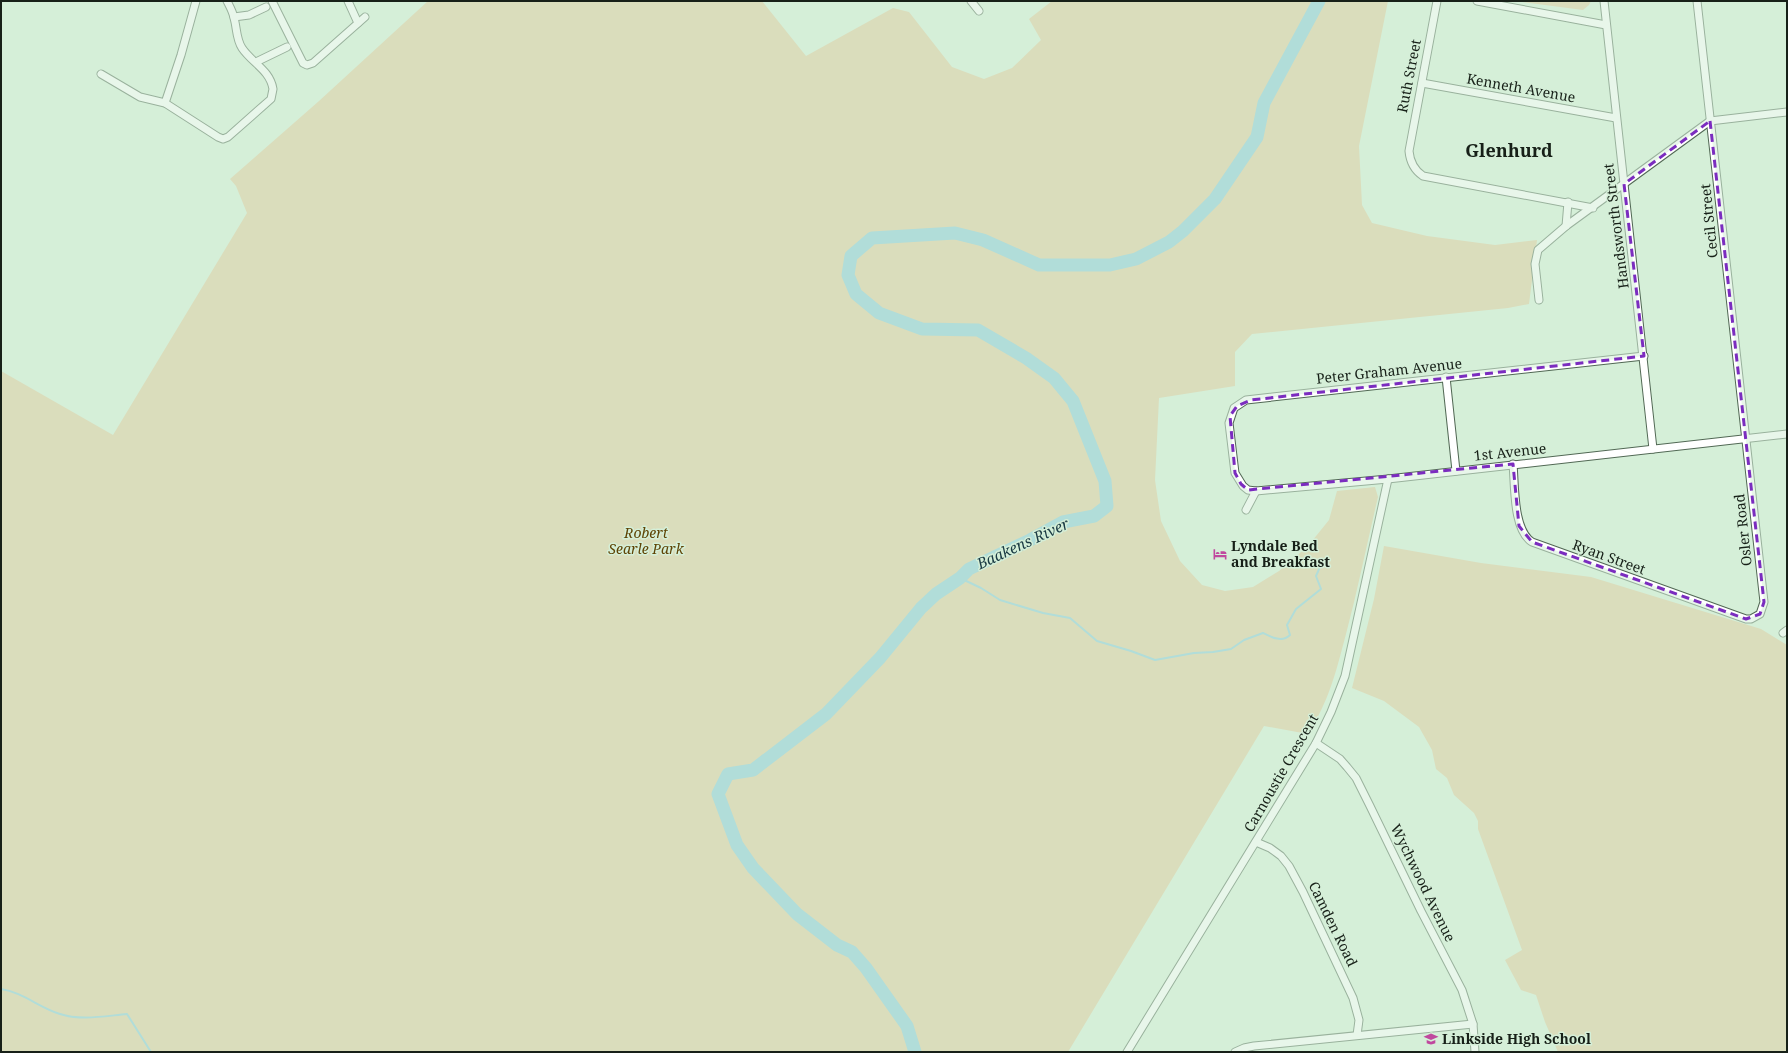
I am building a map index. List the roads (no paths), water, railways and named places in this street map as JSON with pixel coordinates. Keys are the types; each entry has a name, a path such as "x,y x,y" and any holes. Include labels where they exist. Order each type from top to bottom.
{"street":[{"path":"165,103 181,55 196,1"},
{"path":"101,74 140,97 165,103 218,137 228,137 273,96 273,86 264,69 247,54 240,45 234,18 227,1"},
{"path":"272,1 303,63 307,65 313,64 365,17"},
{"path":"348,1 358,23"},
{"path":"971,1 979,11"},
{"name":"Ruth Street","path":"1437,1 1409,151 1409,157 1414,169 1423,176 1568,202"},
{"path":"1476,1 1606,25"},
{"name":"Handsworth Street","path":"1604,1 1653,449"},
{"name":"Cecil Street","path":"1697,1 1746,439"},
{"path":"234,18 249,15 266,7"},
{"path":"256,62 287,47"},
{"name":"Kenneth Avenue","path":"1422,83 1616,118"},
{"path":"1539,300 1535,264 1537,251 1542,245 1566,226 1593,208 1710,121 1787,112"},
{"path":"1566,226 1568,202 1593,208"},
{"name":"Peter Graham Avenue","path":"1256,491 1248,490 1243,486 1235,473 1229,423 1234,408 1240,403 1251,400 1644,356"},
{"path":"1446,378 1456,471"},
{"name":"1st Avenue","path":"1256,491 1325,483 1388,479 1787,434"},
{"name":"Osler Road","path":"1746,439 1764,602 1761,612 1756,617"},
{"name":"Ryan Street","path":"1513,464 1519,523 1528,540 1539,546 1746,619 1756,617"},
{"name":"Carnoustie Crescent","path":"1127,1052 1316,743 1331,712 1345,676 1388,479"},
{"path":"1246,510 1256,491"},
{"name":"Wychwood Avenue","path":"1316,743 1340,759 1356,778 1462,990 1473,1024 1475,1052"},
{"name":"Camden Road","path":"1256,842 1270,848 1281,856 1289,866 1354,998 1359,1020 1357,1035"},
{"path":"1235,1052 1248,1047 1473,1024"}],"waterway":[{"name":"Baakens River","path":"915,1052 907,1026 866,968 852,952 837,945 797,914 753,868 737,845 718,794 728,774 753,770 826,714 880,658 921,608 936,594 960,578 969,569 1030,540 1063,522 1094,516 1107,506 1105,481 1073,401 1054,378 1026,358 978,330 922,329 879,313 856,294 848,275 851,256 872,238 955,233 983,240 1039,265 1110,265 1136,259 1169,242 1183,231 1215,199 1257,137 1264,103 1319,1"},
{"path":"960,578 981,588 1000,600 1043,613 1070,618 1097,641 1155,660 1194,653 1231,649 1244,640 1263,633 1269,636 1284,639 1290,635 1287,625 1296,609 1321,589 1316,576 1323,560"},
{"path":"1,989 16,993 53,1011 68,1016 93,1017 127,1014 151,1052"}],"place":[{"name":"Lyndale Bed and Breakfast","path":"1220,554"},
{"name":"Linkside High School","path":"1431,1039"}],"district":[{"name":"Glenhurd","path":"1509,151"}],"park label":[{"name":"Robert Searle Park","path":"646,542"}]}
